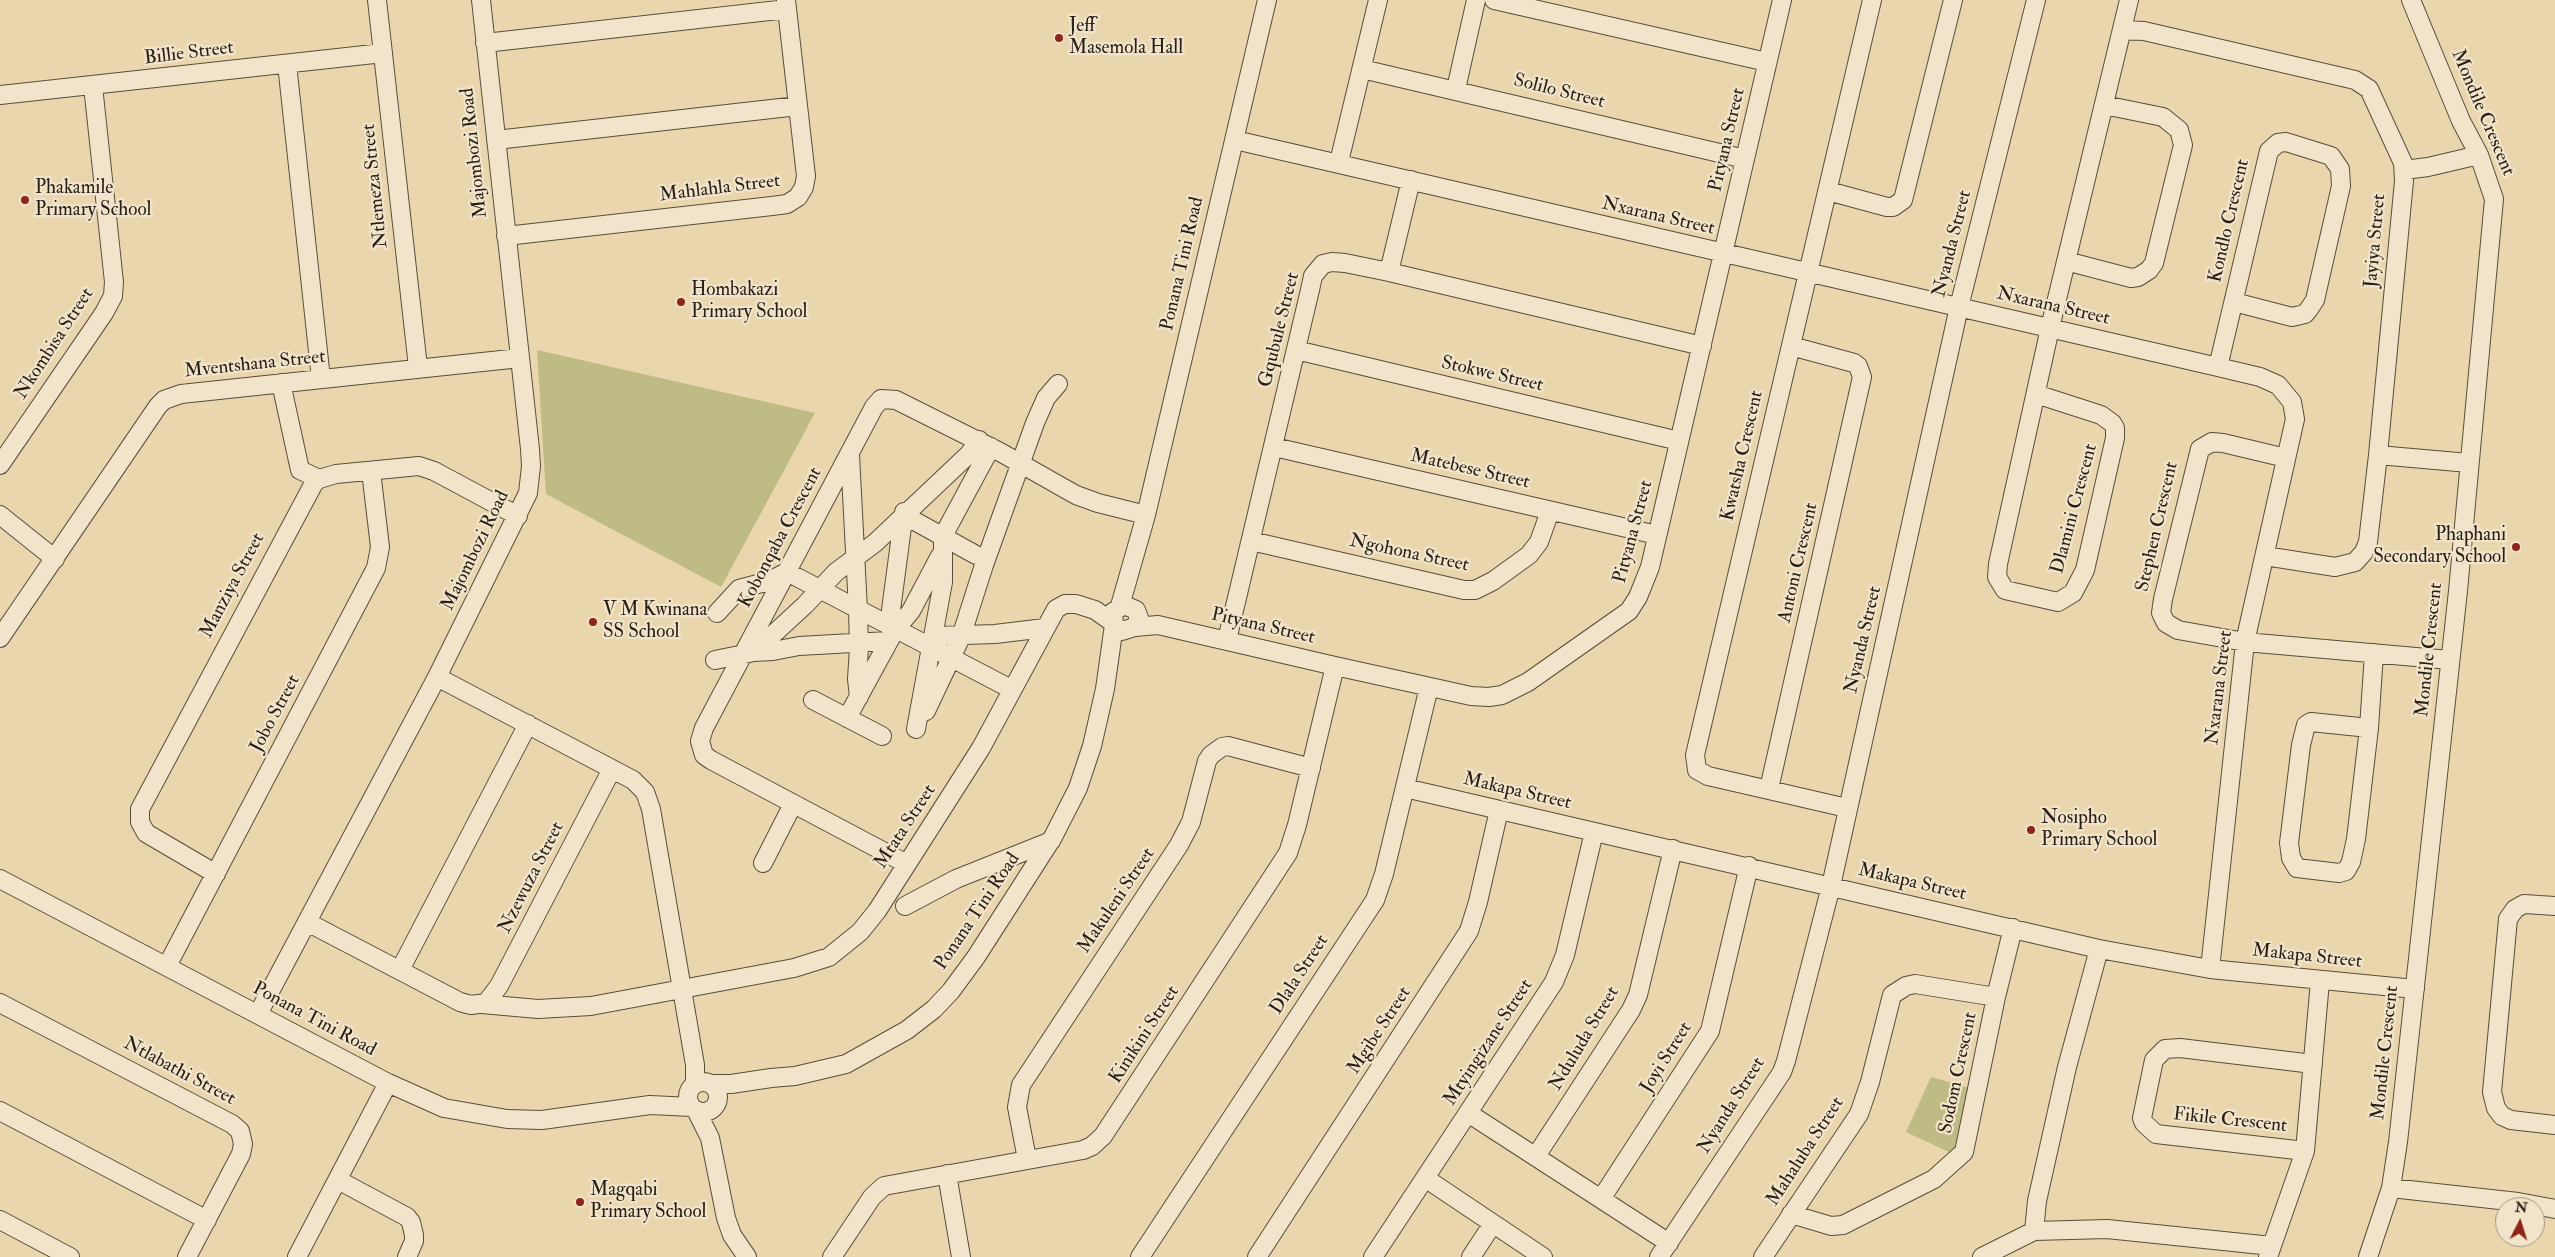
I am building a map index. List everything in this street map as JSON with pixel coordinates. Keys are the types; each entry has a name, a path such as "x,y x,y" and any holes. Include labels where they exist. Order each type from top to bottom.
{"street":[{"name":"Ntlemeza Street","path":"377,0 418,368"},
{"name":"Majombozi Road","path":"258,1014 437,677 528,493 531,466 481,0"},
{"name":"Ponana Tini Road","path":"0,879 388,1083 444,1108 507,1119 542,1120 628,1107 673,1105 703,1096 731,1084 795,1076 846,1064 889,1042 934,1009 951,991 976,957 1051,841 1078,788 1092,746 1105,688 1125,618 1140,537 1267,0"},
{"path":"1339,162 1378,0"},
{"path":"1456,89 1476,0"},
{"path":"1494,0 1767,62"},
{"name":"Pityana Street","path":"1125,618 1429,687 1471,696 1489,697 1502,695 1528,682 1629,611 1645,583 1782,0"},
{"name":"Kwatsha Crescent","path":"1847,808 1702,774 1695,764 1695,755 1872,0"},
{"path":"1828,191 1887,207 1893,207 1904,200 1954,0"},
{"name":"Nyanda Street","path":"1664,1250 1782,1072 1831,886 1959,307 2036,0"},
{"path":"2050,328 2129,0"},
{"name":"Mondile Crescent","path":"2368,1257 2391,1188 2398,1142 2458,591 2494,200 2479,155 2461,121 2411,0"},
{"path":"485,43 786,4"},
{"name":"Mahlahla Street","path":"506,236 787,204 802,192 806,181 786,4"},
{"name":"Jayiya Street","path":"2123,30 2144,31 2355,80 2369,89 2403,163 2404,170 2378,455 2368,542 2359,559 2355,562 2335,567 2265,556"},
{"name":"Billie Street","path":"0,95 383,53"},
{"path":"287,64 320,379"},
{"name":"Solilo Street","path":"1362,69 1456,89 1745,159"},
{"name":"Nkombisa Street","path":"0,465 104,313 113,296 113,273 93,86"},
{"path":"2066,261 2131,278 2138,277 2149,270 2154,263 2183,145 2179,130 2163,117 2104,105"},
{"path":"496,140 798,106"},
{"name":"Nxarana Street","path":"1235,140 1339,162 1723,254 2218,366 2271,381 2284,390 2292,402 2295,419 2246,642 2210,969"},
{"name":"Kondlo Crescent","path":"2218,366 2267,155 2272,147 2286,142 2330,156 2338,164 2342,176 2315,300 2305,314 2292,317 2234,302"},
{"path":"2404,170 2428,167 2479,155"},
{"path":"1389,272 1411,180"},
{"name":"Gqubule Street","path":"1227,640 1310,290 1318,268 1332,262 1389,272 1702,346"},
{"name":"Dlamini Crescent","path":"2036,394 2101,415 2112,423 2114,428 2115,438 2085,570 2073,593 2058,602 2012,593 2001,586 1997,577 1998,564 2050,328"},
{"name":"Antoni Crescent","path":"1768,789 1861,387 1861,373 1858,366 1840,359 1791,346"},
{"name":"Stokwe Street","path":"1296,350 1679,441"},
{"name":"Mventshana Street","path":"0,638 164,400 181,394 520,358"},
{"path":"281,383 300,470 319,479 336,474 412,466 426,468 518,516"},
{"path":"926,711 962,636 984,565 1046,398 1058,384"},
{"name":"Kobonqaba Crescent","path":"907,864 711,760 701,749 700,741 704,728 749,652 786,572 874,407 885,398 900,402 985,444 1054,484 1089,500 1146,515"},
{"path":"852,427 850,452 858,610 857,678 859,697"},
{"name":"Stephen Crescent","path":"2246,642 2178,630 2171,627 2161,613 2163,599 2200,449 2212,442 2222,442 2286,458"},
{"path":"749,652 836,572 906,515 969,454 985,444"},
{"path":"847,718 892,633 911,611 926,586 943,541 985,444"},
{"name":"Matebese Street","path":"1274,447 1657,535"},
{"path":"2378,455 2469,463"},
{"name":"Jobo Street","path":"167,966 376,568 380,547 371,471"},
{"name":"Manziya Street","path":"216,874 146,833 140,822 140,809 305,496 319,479"},
{"name":"Ngohona Street","path":"1251,541 1464,590 1475,590 1492,581 1529,555 1539,542 1550,511"},
{"path":"0,515 55,558"},
{"path":"906,515 943,541 976,555"},
{"path":"892,633 891,616 906,515"},
{"path":"916,729 943,582 943,541"},
{"path":"717,613 740,589 769,581 786,572 858,610 892,633 932,642 962,636 1045,628"},
{"name":"Mtata Street","path":"482,1004 538,1009 591,1006 794,968 829,957 860,932 877,911 963,779 1056,609 1065,604 1076,604 1125,618"},
{"path":"715,660 749,652 859,642 892,633"},
{"path":"932,642 952,659 1011,689"},
{"path":"2246,642 2450,660"},
{"path":"2368,728 2311,722 2306,725 2301,745 2289,843 2291,858 2297,868 2339,873 2346,871 2351,862 2356,838 2368,728 2374,653"},
{"name":"Kinikini Street","path":"832,1257 866,1206 880,1189 893,1183 1087,1148 1098,1142 1110,1127 1280,868 1293,839 1335,666"},
{"path":"437,677 640,785 648,800 681,990 726,1218 732,1235 747,1257"},
{"name":"Dlala Street","path":"1140,1257 1375,900 1384,874 1429,687"},
{"path":"813,700 882,736"},
{"path":"400,970 528,724"},
{"name":"Makuleni Street","path":"1027,1159 1017,1107 1021,1085 1179,845 1191,822 1207,760 1222,747 1228,746 1311,768"},
{"name":"Nzewuza Street","path":"482,1004 490,999 499,986 612,769"},
{"name":"Makapa Street","path":"1405,788 1749,866 2099,949 2210,969 2415,989"},
{"path":"763,863 793,804"},
{"name":"Mgibe Street","path":"1257,1257 1469,931 1478,902 1499,810"},
{"name":"Mtyingizane Street","path":"1373,1257 1558,975 1565,955 1594,832"},
{"path":"905,906 956,879 1051,841"},
{"name":"Nduluda Street","path":"1536,1156 1631,1010 1638,994 1673,850"},
{"name":"Joyi Street","path":"1601,1199 1710,1031 1749,866"},
{"path":"2555,906 2524,904 2514,909 2508,919 2492,1092 2496,1108 2502,1116 2511,1120 2555,1125"},
{"path":"307,922 460,1002 471,1005 482,1004"},
{"name":"Sodom Crescent","path":"1791,1214 1831,1226 1843,1225 1934,1179 1964,1152 1996,997 2013,928"},
{"path":"2034,1231 2037,1201 2068,1067 2099,949"},
{"path":"1982,1257 2034,1231 2107,1229 2270,1252 2305,1151 2320,981"},
{"name":"Mahaluba Street","path":"1763,1257 1859,1114 1870,1082 1892,995 1906,986 1915,984 1996,997"},
{"name":"Ntlabathi Street","path":"0,1003 236,1127 242,1138 243,1149 187,1257"},
{"name":"Fikile Crescent","path":"2305,1151 2156,1134 2144,1123 2142,1118 2154,1060 2165,1049 2180,1048 2313,1064"},
{"path":"298,1257 388,1083"},
{"path":"0,1111 207,1220"},
{"path":"1468,1113 1601,1199 1664,1250"},
{"path":"947,1174 960,1257"},
{"path":"1425,1178 1543,1257"},
{"path":"338,1180 407,1217 414,1228 414,1241 407,1257"},
{"path":"2391,1188 2518,1202 2555,1209"},
{"path":"0,1220 70,1257"},
{"path":"1471,1257 1492,1224"}],"shaded area":[{"path":"537,350 815,413 721,587 546,494"},
{"path":"1931,1077 1970,1088 1953,1154 1906,1132"}],"place":[{"name":"Jeff Masemola Hall","path":"1059,38"},
{"name":"Phakamile Primary School","path":"25,200"},
{"name":"Hombakazi Primary School","path":"681,302"},
{"name":"Phaphani Secondary School","path":"2516,547"},
{"name":"V M Kwinana SS School","path":"593,622"},
{"name":"Nosipho Primary School","path":"2031,830"},
{"name":"Magqabi Primary School","path":"580,1202"}]}
